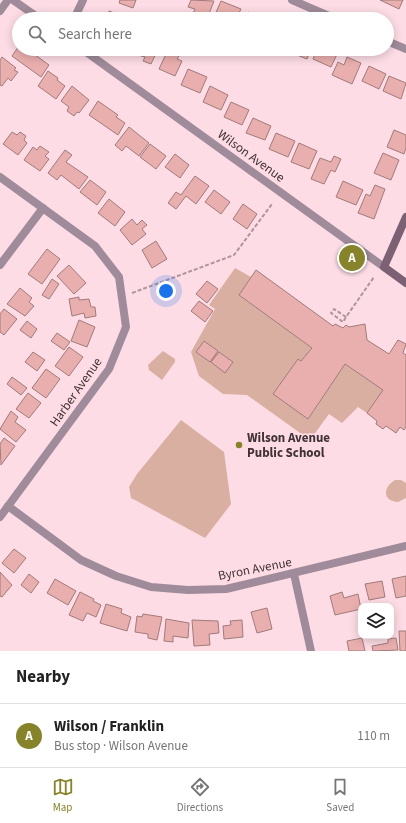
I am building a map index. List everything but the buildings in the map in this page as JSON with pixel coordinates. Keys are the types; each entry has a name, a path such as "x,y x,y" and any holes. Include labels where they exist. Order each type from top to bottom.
{"street":[{"path":"0,11 8,0"},
{"path":"13,0 30,12"},
{"path":"77,12 83,0"},
{"path":"292,0 308,3 324,12"},
{"path":"394,44 406,49"},
{"name":"Wilson Avenue","path":"92,56 406,283"},
{"name":"Harber Avenue","path":"0,177 95,246 119,278 126,327 109,369 0,516"},
{"path":"0,265 43,208"},
{"path":"384,267 406,217"},
{"name":"Byron Avenue","path":"8,506 81,560 116,576 151,587 188,590 226,589 294,574 406,546"},
{"path":"294,574 311,651"}],"path":[{"path":"132,293 234,255 272,204"},
{"path":"346,317 334,309 331,313 343,322 374,277"}],"shaded area":[{"path":"235,268 251,277 239,295 312,348 301,361 298,359 273,394 308,419 345,364 383,390 367,413 358,407 342,423 329,414 310,440 247,395 223,394 199,376 191,352 215,309 209,305"},
{"path":"163,351 175,359 175,362 162,380 149,370 148,365"},
{"path":"181,420 224,452 231,504 205,538 131,498 129,487 137,474"},
{"path":"395,480 401,480 406,483 406,498 398,502 389,499 386,493 388,486"}],"place":[{"name":"Wilson / Franklin","path":"352,258"},
{"name":"Wilson Avenue Public School","path":"239,445"}]}
